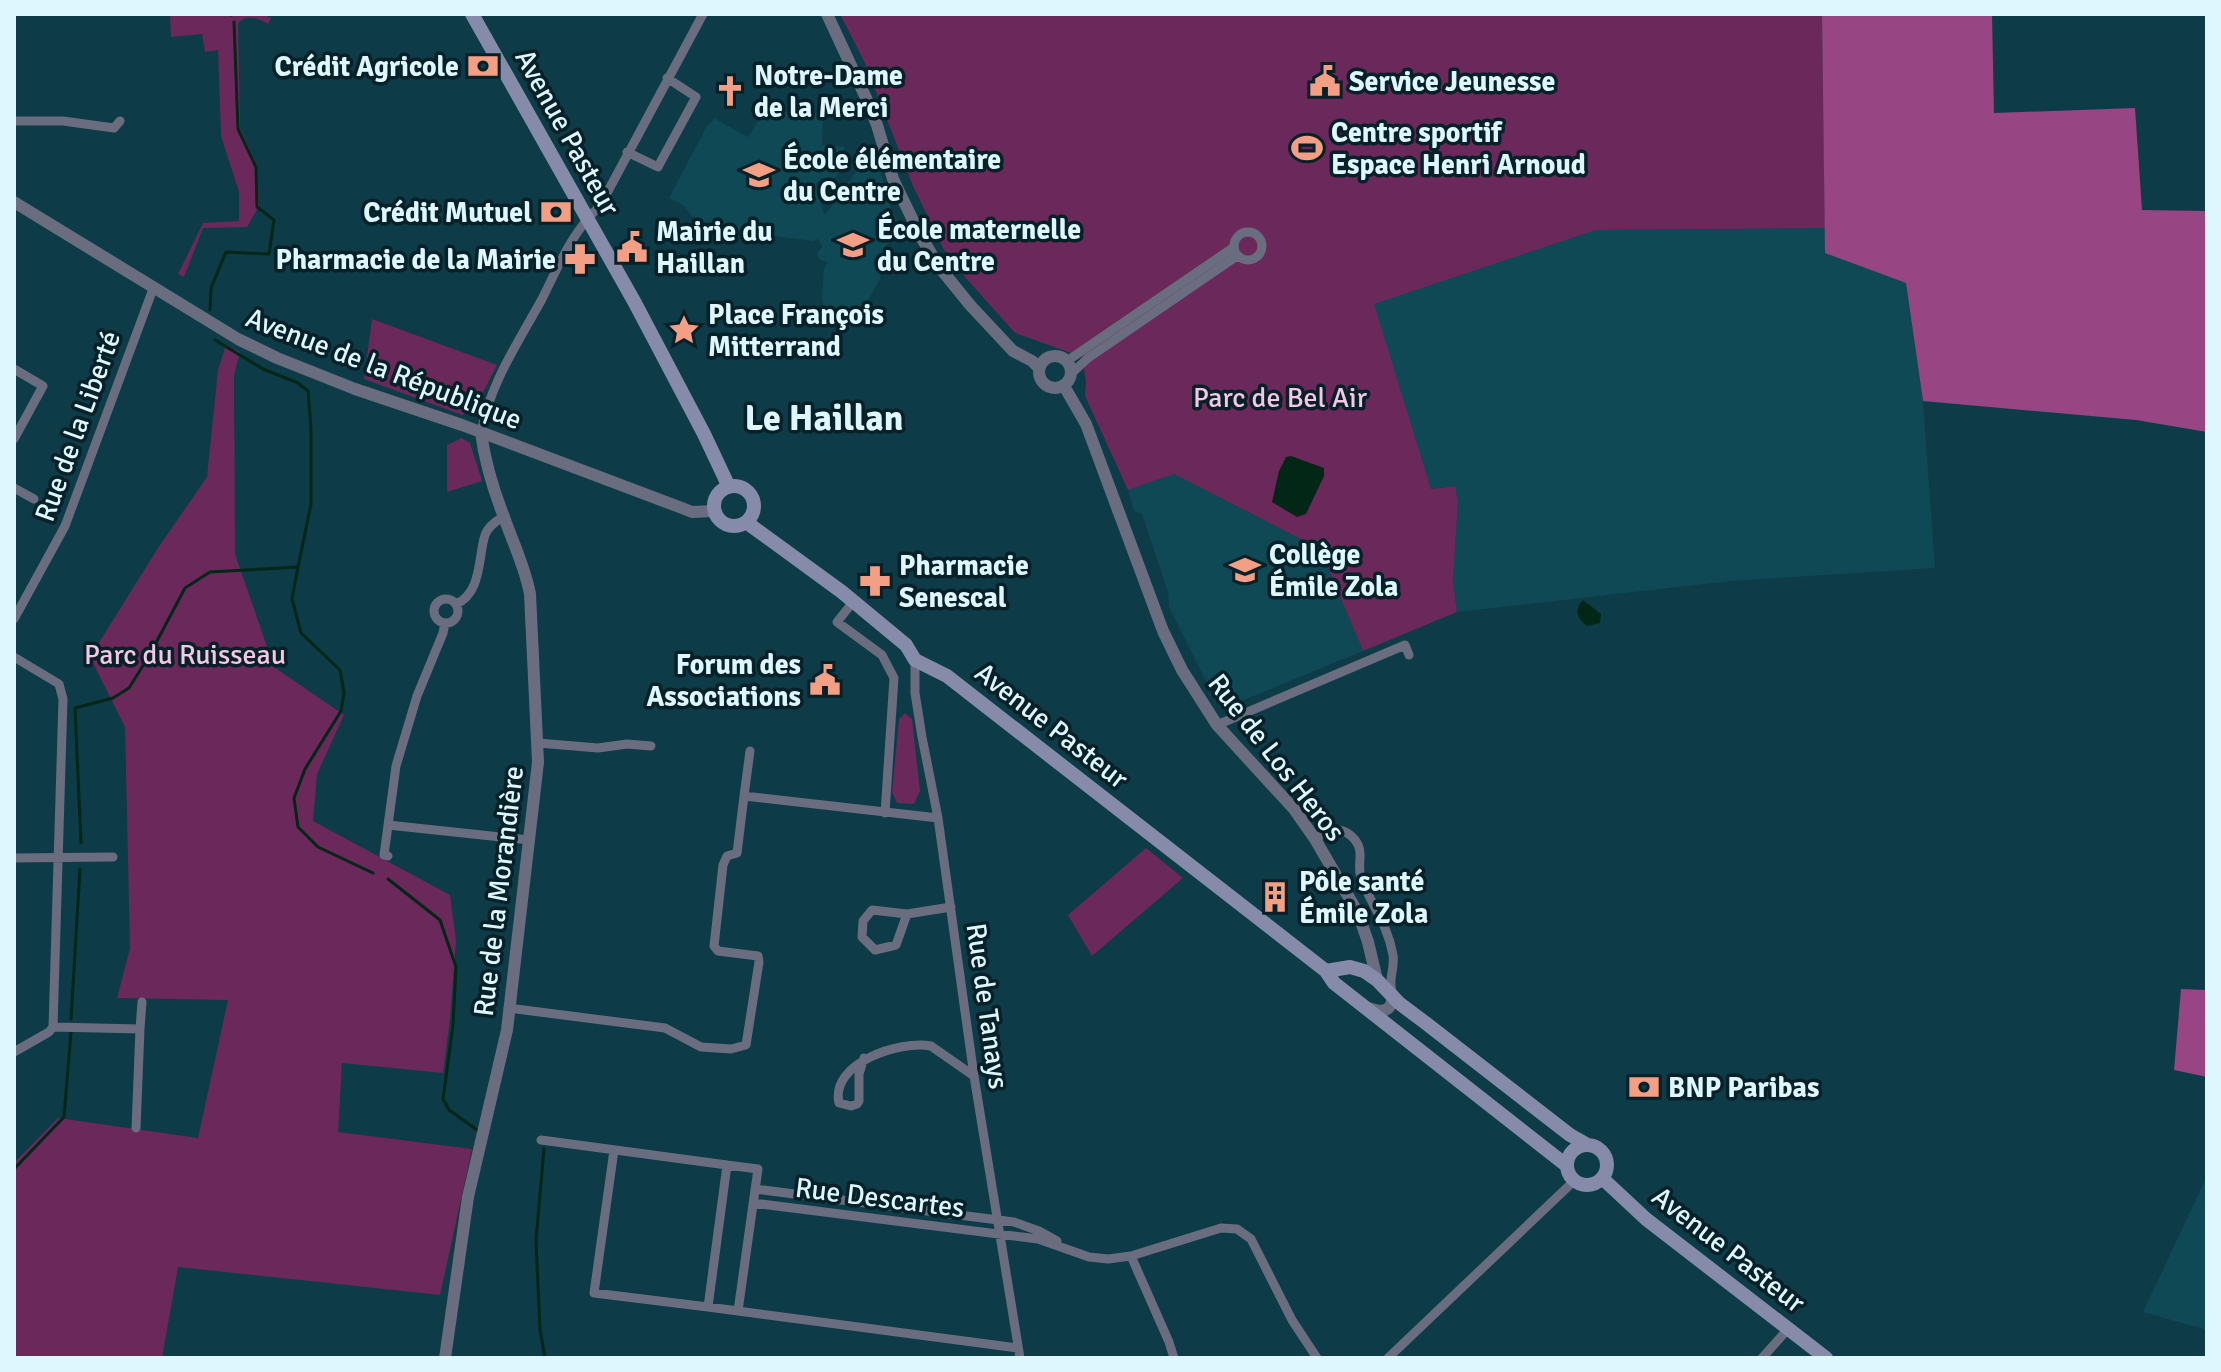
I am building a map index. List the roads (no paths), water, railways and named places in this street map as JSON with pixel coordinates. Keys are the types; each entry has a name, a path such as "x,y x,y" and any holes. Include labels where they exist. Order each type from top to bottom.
{"main road":[{"name":"Avenue Pasteur","path":"472,14 635,303 710,444 729,487"},
{"path":"729,487 742,488 751,498 753,511 746,522 734,526 727,525 714,511 718,494 729,487"},
{"name":"Avenue Pasteur","path":"746,522 791,553 906,645 915,660 947,676 1326,971 1334,983 1566,1165 1574,1181"},
{"path":"1326,971 1358,968 1377,980 1399,1003 1570,1135 1598,1147 1606,1157 1607,1170 1602,1178 1591,1185 1574,1181"},
{"path":"1566,1165 1572,1150 1586,1144"},
{"name":"Avenue Pasteur","path":"1602,1178 1646,1219 1826,1358"}],"street":[{"path":"481,433 484,417 503,372 561,260 586,219 600,206 703,14"},
{"path":"827,14 866,98 887,153 893,179 921,237 940,268 970,305 1013,351 1039,368"},
{"path":"627,152 658,167 696,97 667,78"},
{"path":"14,121 63,121 114,128 120,121"},
{"name":"Avenue de la République","path":"14,202 153,289 277,358 692,512 714,511"},
{"path":"1069,367 1088,358 1235,252"},
{"name":"Rue de la Liberté","path":"14,619 65,526 153,289"},
{"path":"1053,356 1069,367 1068,383 1064,386 1048,387 1040,379 1039,368 1044,360 1053,356"},
{"path":"14,369 43,386 14,439"},
{"name":"Rue de Los Heros","path":"1064,386 1086,424 1163,631 1182,670 1217,725 1294,809 1315,839 1358,913 1377,980"},
{"name":"Rue de la Morandière","path":"445,1358 468,1197 507,1030 538,762 530,594 526,571 503,517 486,465 481,433"},
{"path":"14,488 34,499"},
{"path":"456,604 468,597 480,567 486,533 503,517"},
{"path":"444,599 452,600 458,610 456,618 445,623 435,617 435,606 444,599"},
{"path":"853,602 837,622 882,655 894,678 885,813"},
{"path":"388,856 384,855 396,766 417,696 445,623"},
{"path":"1217,725 1405,645 1409,655"},
{"path":"14,657 59,684 63,699 53,1027 14,1052"},
{"name":"Rue de Tanays","path":"915,660 915,693 938,818 974,1076 1019,1353"},
{"path":"538,743 598,748 627,744 651,746"},
{"path":"508,1008 665,1028 701,1047 731,1049 746,1045 758,956 718,951 714,946 723,865 727,856 737,853 750,751"},
{"path":"744,796 938,818"},
{"path":"388,825 529,840"},
{"path":"1315,839 1332,830 1350,834 1357,842 1359,873 1385,926 1393,952 1394,969 1390,980 1393,1004 1385,1011 1365,1008"},
{"path":"14,858 113,857"},
{"path":"907,914 896,945 875,950 862,937 863,921 872,910 907,914 951,907"},
{"path":"1350,967 1366,952 1368,942"},
{"path":"136,1128 142,1002"},
{"path":"53,1027 140,1029"},
{"path":"864,1058 859,1074 859,1101 851,1106 839,1103 837,1096 842,1080 864,1058 904,1047 931,1046 974,1076"},
{"path":"541,1140 758,1169 738,1311"},
{"path":"614,1150 594,1293 1019,1353"},
{"path":"708,1307 727,1165"},
{"path":"1388,1358 1574,1181"},
{"name":"Rue Descartes","path":"755,1189 1028,1226 1073,1251"},
{"name":"Rue Descartes","path":"753,1203 1038,1239 1073,1251"},
{"path":"1073,1251 1108,1259 1131,1256 1221,1228 1237,1229 1251,1239 1292,1320 1317,1358"},
{"path":"1131,1256 1174,1358"},
{"path":"1766,1354 1788,1329"}],"waterway":[{"path":"210,310 211,288 226,252 269,254 274,220 257,207 256,167 238,129 234,22"},
{"path":"81,843 75,708 113,698 129,688 185,588 210,572 298,567 311,504 308,391 215,340"},
{"path":"298,567 292,599 301,633 340,670 344,693 341,711 305,769 294,798 298,827 318,847 373,873"},
{"path":"71,1019 80,869"},
{"path":"388,879 440,920 456,967 453,1025 443,1099 449,1110 480,1132"},
{"path":"14,1169 64,1117 71,1032"},
{"path":"544,1149 536,1240 540,1330 545,1358"}],"place":[{"name":"Crédit Agricole","path":"483,66"},
{"name":"Service Jeunesse","path":"1325,81"},
{"name":"Notre-Dame de la Merci","path":"730,91"},
{"name":"Centre sportif Espace Henri Arnoud","path":"1307,148"},
{"name":"École élémentaire du Centre","path":"759,175"},
{"name":"Crédit Mutuel","path":"556,212"},
{"name":"École maternelle du Centre","path":"853,245"},
{"name":"Mairie du Haillan","path":"632,247"},
{"name":"Pharmacie de la Mairie","path":"580,259"},
{"name":"Place François Mitterrand","path":"684,330"},
{"name":"Collège Émile Zola","path":"1245,570"},
{"name":"Pharmacie Senescal","path":"875,581"},
{"name":"Forum des Associations","path":"825,680"},
{"name":"Pôle santé Émile Zola","path":"1275,897"},
{"name":"BNP Paribas","path":"1644,1087"}],"district":[{"name":"Le Haillan","path":"824,417"}],"park label":[{"name":"Parc de Bel Air","path":"1280,397"},
{"name":"Parc du Ruisseau","path":"185,654"}]}
